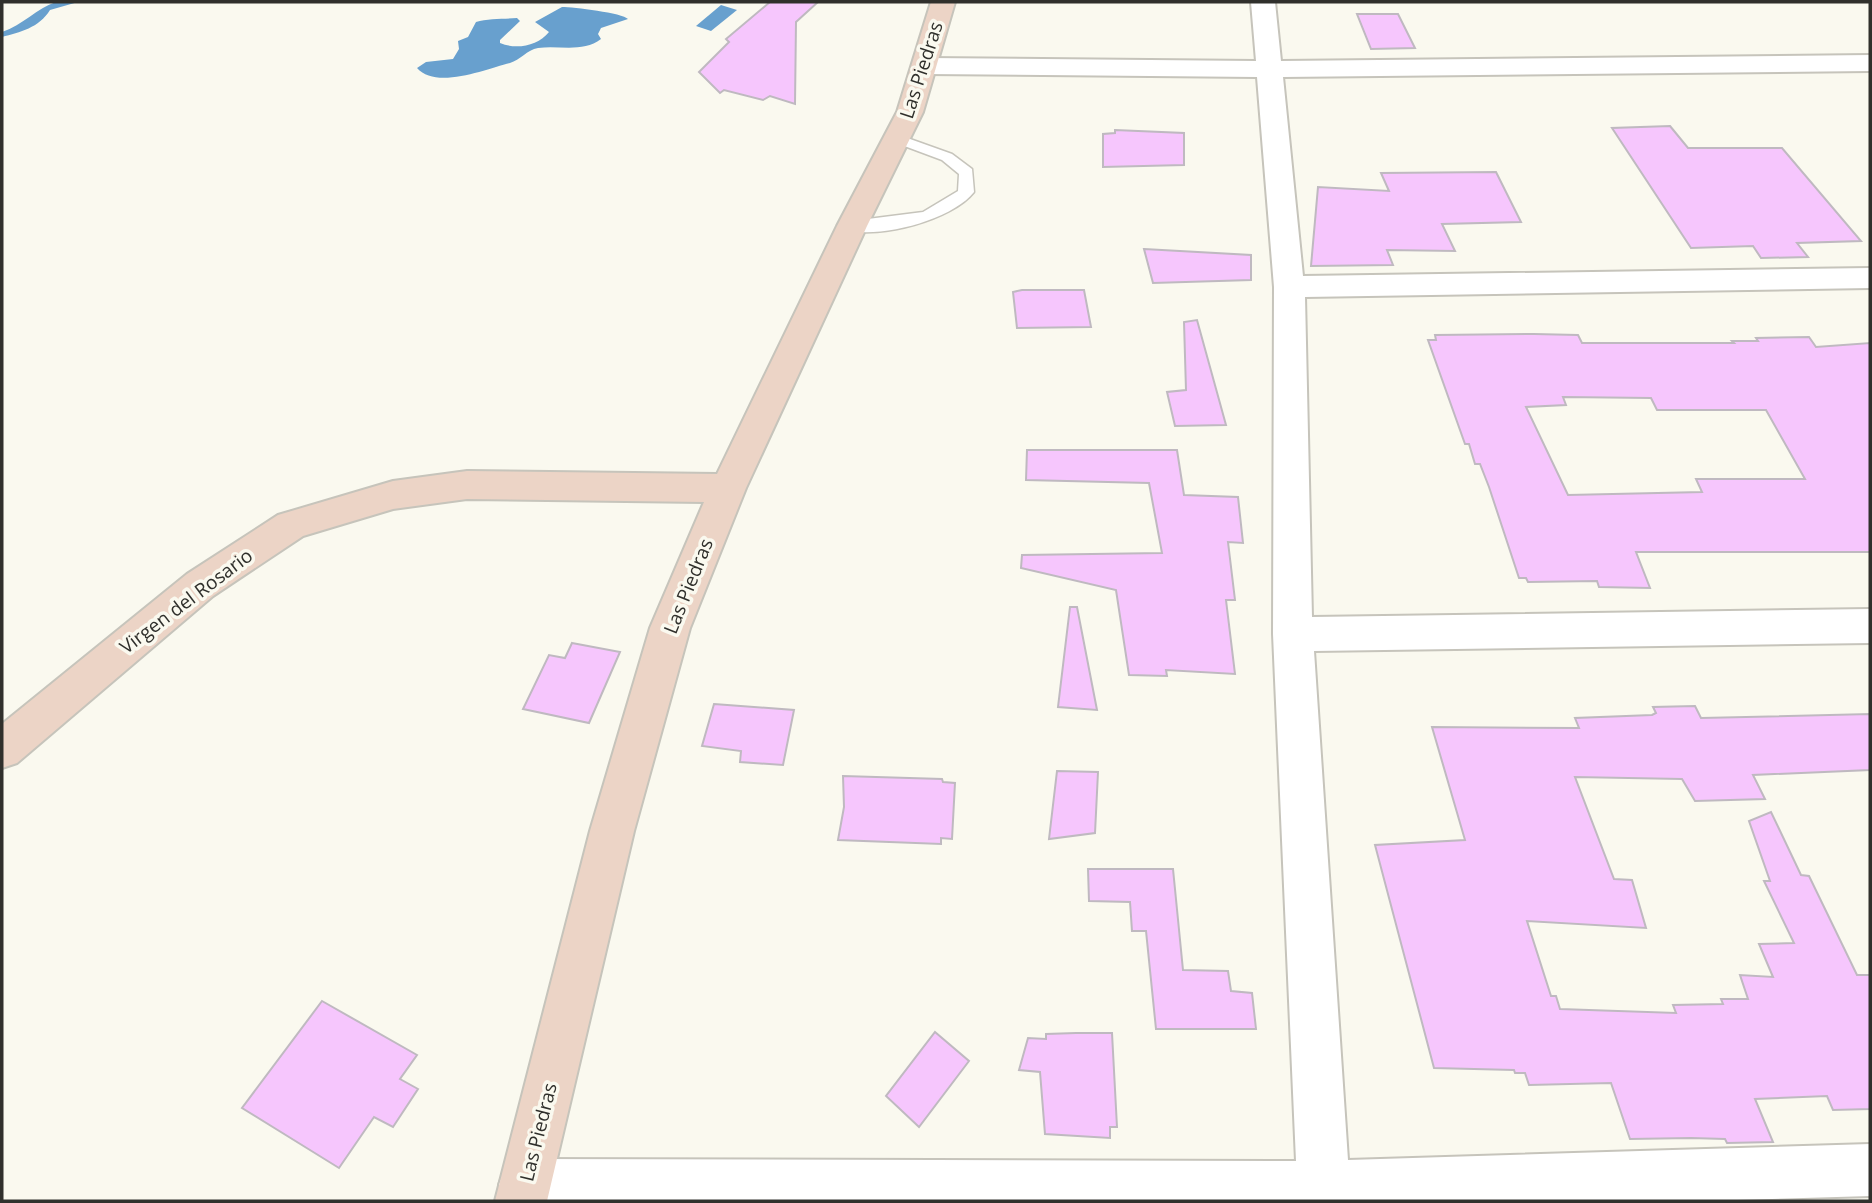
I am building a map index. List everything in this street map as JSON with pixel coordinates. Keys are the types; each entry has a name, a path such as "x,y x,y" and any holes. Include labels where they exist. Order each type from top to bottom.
{"street":[{"name":"Las Piedras","path":"523,1193 612,831 670,628 728,488 852,226 910,112 926,66 943,2"},
{"path":"1264,2 1289,288 1293,634 1323,1194"},
{"path":"926,66 1270,69 1870,63"},
{"path":"1289,288 1870,278"},
{"name":"Virgen del Rosario","path":"2,749 200,585 291,524 393,495 467,485 728,488"},
{"path":"1293,634 1870,626"},
{"path":"523,1193 1323,1194 1870,1170"}],"lane":[{"path":"852,226 931,216 953,207 966,192 967,172 947,157 896,138"}],"water":[{"path":"56,2 78,2 50,10 35,25 2,37 2,32"},
{"path":"721,5 737,10 711,31 696,26"},
{"path":"562,7 608,13 628,19 601,28 598,34 601,39 587,46 538,48 514,62 475,73 448,78 436,77 417,68 426,62 453,59 459,49 458,41 468,37 476,22 517,18 520,21 500,43 513,46 539,41 549,32 535,22"}],"building":[{"path":"770,2 818,2 796,22 795,104 770,96 763,100 724,90 720,93 699,72 729,42 726,39"},
{"path":"1357,14 1398,14 1415,48 1371,49"},
{"path":"1670,126 1688,148 1782,148 1861,241 1797,243 1808,257 1761,258 1753,246 1691,248 1612,128"},
{"path":"1115,130 1184,133 1184,165 1103,167 1103,134 1115,133"},
{"path":"1496,172 1521,222 1442,224 1455,251 1387,250 1393,265 1311,266 1318,187 1389,191 1381,173"},
{"path":"1144,249 1251,255 1251,280 1153,283"},
{"path":"1084,290 1091,327 1017,328 1013,292"},
{"path":"1197,320 1226,425 1175,426 1167,392 1186,390 1184,322"},
{"path":"1435,335 1578,335 1582,343 1734,343 1732,341 1758,341 1756,338 1809,337 1816,347 1870,343 1870,552 1636,552 1650,588 1599,587 1597,581 1528,582 1526,578 1519,578 1489,487 1480,464 1475,464 1469,444 1465,444 1428,340 1436,340","holes":["1563,397 1651,398 1657,410 1766,410 1805,479 1696,479 1702,492 1568,495 1526,407 1566,405"]},
{"path":"1027,450 1177,450 1184,495 1238,497 1243,543 1228,542 1235,600 1226,600 1235,674 1166,670 1167,676 1129,675 1116,590 1021,568 1022,555 1162,553 1149,483 1026,480"},
{"path":"1070,607 1077,607 1097,710 1058,707"},
{"path":"572,643 620,652 589,723 523,709 549,655 565,658"},
{"path":"714,704 794,710 783,765 740,762 741,751 702,746"},
{"path":"1695,706 1701,718 1870,714 1870,770 1753,775 1765,799 1695,801 1682,779 1575,777 1614,879 1632,880 1646,928 1527,921 1551,996 1556,996 1560,1009 1676,1013 1673,1005 1723,1004 1721,999 1748,999 1740,975 1773,977 1759,944 1794,943 1764,881 1770,881 1749,821 1771,812 1801,875 1809,876 1857,975 1870,975 1870,1109 1833,1110 1827,1096 1755,1099 1773,1142 1727,1143 1725,1139 1691,1138 1630,1139 1611,1083 1529,1085 1525,1073 1515,1073 1514,1070 1434,1068 1375,845 1465,840 1432,727 1579,728 1575,718 1652,715 1656,713 1653,707"},
{"path":"1057,771 1098,772 1095,833 1049,839"},
{"path":"843,776 942,779 943,782 955,783 952,839 941,838 941,844 838,840 844,807"},
{"path":"1088,869 1173,869 1183,970 1228,971 1231,991 1252,993 1256,1029 1156,1029 1146,931 1132,931 1130,902 1089,901"},
{"path":"322,1001 417,1055 400,1079 418,1089 393,1127 374,1117 339,1168 242,1108"},
{"path":"935,1032 969,1061 919,1127 886,1096"},
{"path":"1112,1033 1117,1127 1110,1127 1110,1138 1045,1134 1040,1072 1019,1070 1028,1038 1046,1039 1046,1034"}]}
